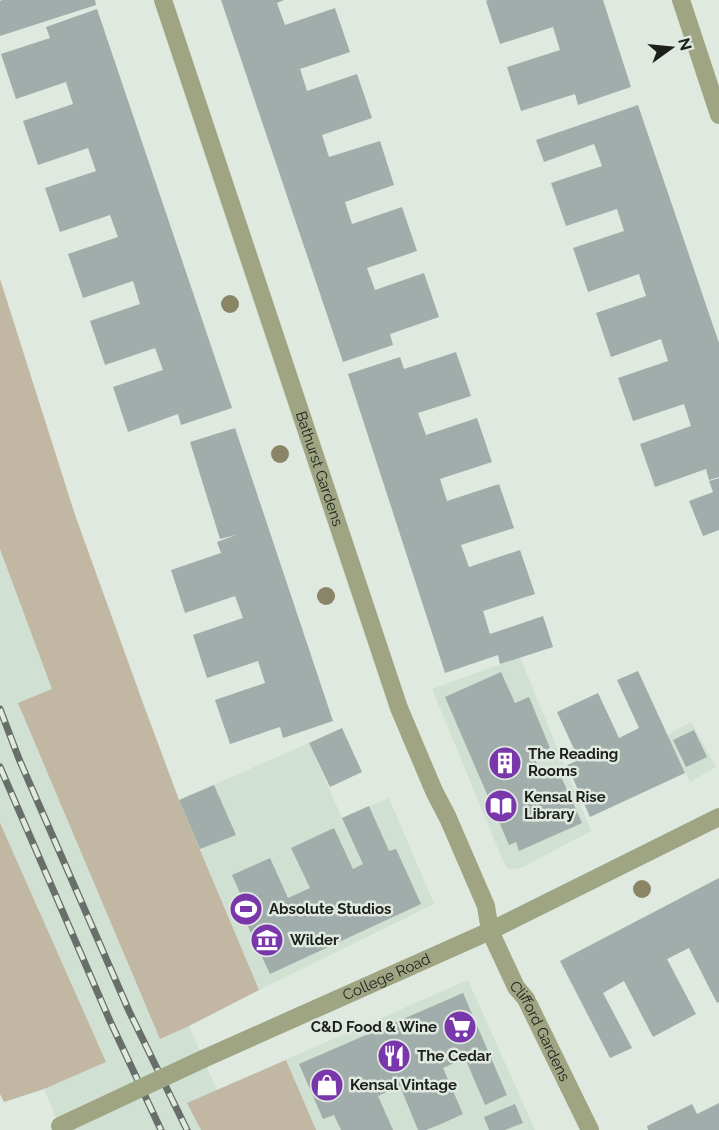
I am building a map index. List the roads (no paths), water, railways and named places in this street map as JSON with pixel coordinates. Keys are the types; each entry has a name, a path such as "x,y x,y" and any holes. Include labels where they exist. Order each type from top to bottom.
{"street":[{"name":"Bathurst Gardens","path":"163,0 399,708 486,906 490,931"},
{"path":"681,0 719,115"},
{"name":"College Road","path":"55,1128 490,931 719,817"},
{"name":"Clifford Gardens","path":"490,931 516,987 526,999 590,1130"}],"railway":[{"path":"0,709 19,759 129,1011 187,1130"},
{"path":"0,767 110,1021 161,1130"}],"place":[{"name":"The Reading Rooms","path":"505,763"},
{"name":"Kensal Rise Library","path":"501,806"},
{"name":"Absolute Studios","path":"246,909"},
{"name":"Wilder","path":"267,940"},
{"name":"C&D Food & Wine","path":"460,1027"},
{"name":"The Cedar","path":"394,1056"},
{"name":"Kensal Vintage","path":"327,1085"}]}
